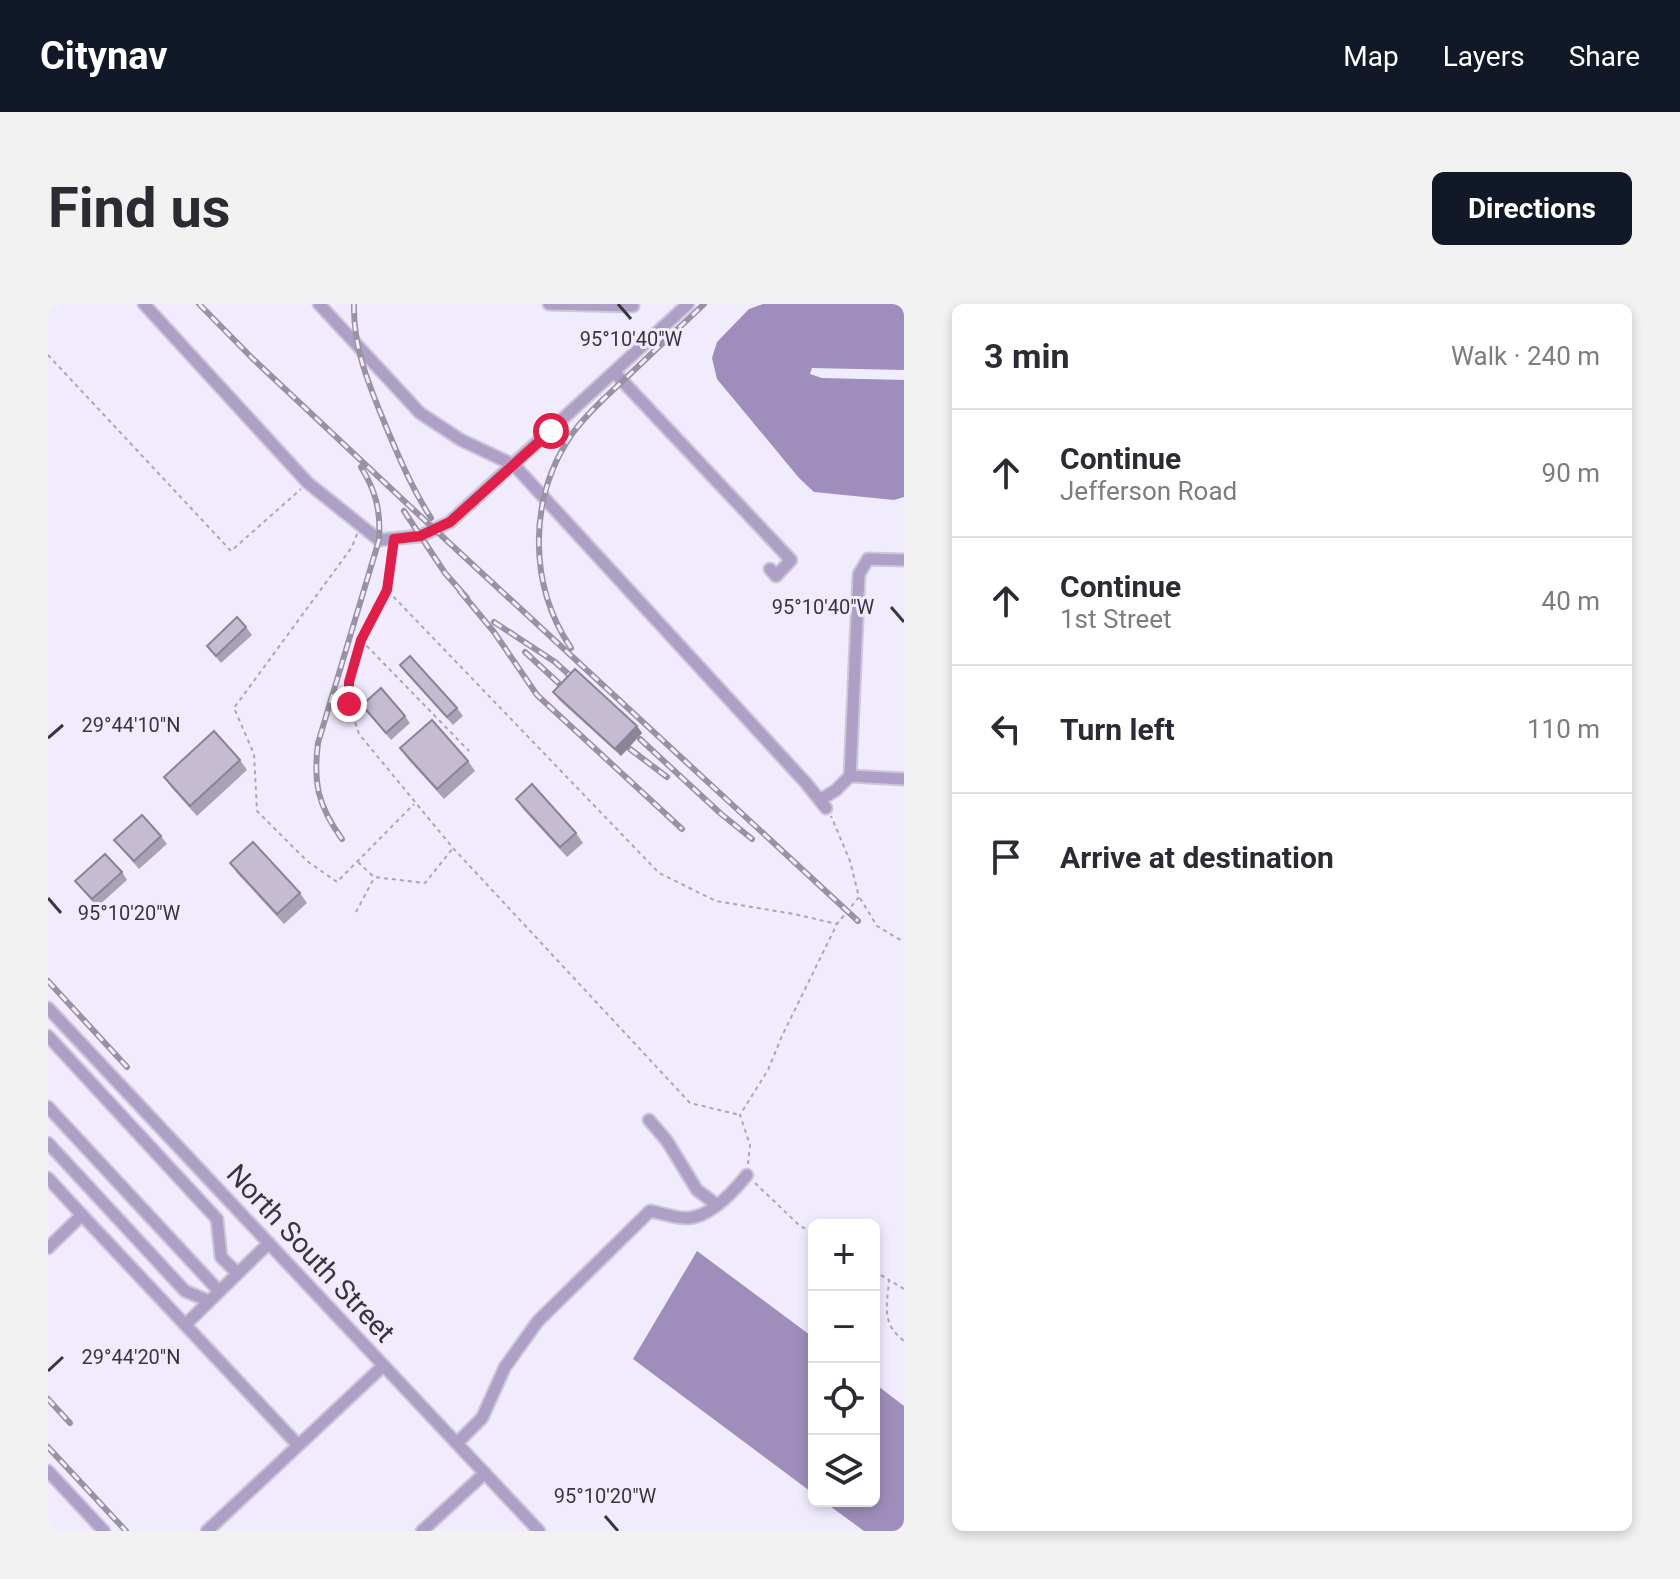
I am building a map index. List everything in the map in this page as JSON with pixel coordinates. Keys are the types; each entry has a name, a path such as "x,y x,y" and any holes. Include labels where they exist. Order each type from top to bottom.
{"lane":[{"path":"144,304 308,483 379,540 420,536 450,522 688,304"},
{"path":"319,304 420,413 461,440 514,465 823,804 850,776 859,574 868,559 904,560"},
{"path":"549,304 633,306"},
{"path":"614,372 791,560 776,576 770,569"},
{"path":"850,776 904,779"},
{"name":"North South Street","path":"48,1008 539,1531"},
{"path":"48,1036 217,1219 221,1257 237,1273"},
{"path":"48,1107 219,1291"},
{"path":"649,1120 667,1141 697,1190 717,1205"},
{"path":"48,1143 185,1291 209,1301"},
{"path":"457,1443 482,1418 505,1367 538,1321 650,1211 690,1218 717,1205 735,1191 747,1175"},
{"path":"48,1178 298,1445"},
{"path":"48,1248 82,1215"},
{"path":"185,1325 269,1243"},
{"path":"207,1531 383,1366"},
{"path":"48,1471 104,1531"},
{"path":"422,1531 485,1473"}],"path":[{"path":"48,355 231,551 308,483"},
{"path":"361,526 352,547 234,708 254,754 257,811 307,861 337,882 414,803"},
{"path":"394,539 387,590 361,640 349,682 349,704 359,734 453,848 690,1103 740,1115"},
{"path":"387,590 659,873 716,901 837,924"},
{"path":"361,640 469,751"},
{"path":"823,804 850,861 859,897 877,926 904,942"},
{"path":"357,861 374,877 425,883 453,848"},
{"path":"356,912 374,877"},
{"path":"740,1115 768,1070 837,924 859,897"},
{"path":"740,1115 750,1145 747,1175 808,1230"},
{"path":"880,1275 904,1289"},
{"path":"889,1280 887,1319 892,1332 904,1341"}],"shaded area":[{"path":"763,304 904,304 904,370 812,368 810,374 822,378 904,380 904,497 894,500 814,492 717,379 712,358 717,342 749,309"},
{"path":"697,1251 808,1334 808,1490 633,1359"},
{"path":"880,1388 904,1406 904,1531 864,1531 831,1507 880,1507"}],"building":[{"path":"237,617 246,627 216,656 207,646"},
{"path":"410,656 457,708 447,717 400,665"},
{"path":"575,669 637,726 615,749 553,692"},
{"path":"381,688 405,716 386,733 362,705"},
{"path":"432,720 468,761 437,789 400,748"},
{"path":"214,731 240,760 190,806 164,777"},
{"path":"532,784 576,833 560,847 516,799"},
{"path":"142,815 161,836 134,861 114,840"},
{"path":"253,842 300,893 277,914 230,863"},
{"path":"105,854 122,872 92,899 75,881"}],"railway":[{"path":"199,304 417,513 858,921"},
{"path":"354,304 356,337 369,383 402,463 431,518"},
{"path":"571,648 547,597 541,569 539,541 547,485 572,434 585,418 704,304"},
{"path":"342,839 327,816 319,794 317,757 318,743 379,540 376,502 361,467"},
{"path":"404,511 445,573 467,598"},
{"path":"460,591 494,632 537,695 682,829"},
{"path":"494,622 555,662 575,680"},
{"path":"525,652 566,690"},
{"path":"640,739 752,839"},
{"path":"630,749 667,777"},
{"path":"48,981 127,1067"},
{"path":"48,1399 70,1423"},
{"path":"48,1447 126,1531"}],"route":[{"path":"349,704 349,682 361,640 387,590 394,539 420,536 450,522 551,431"}]}
